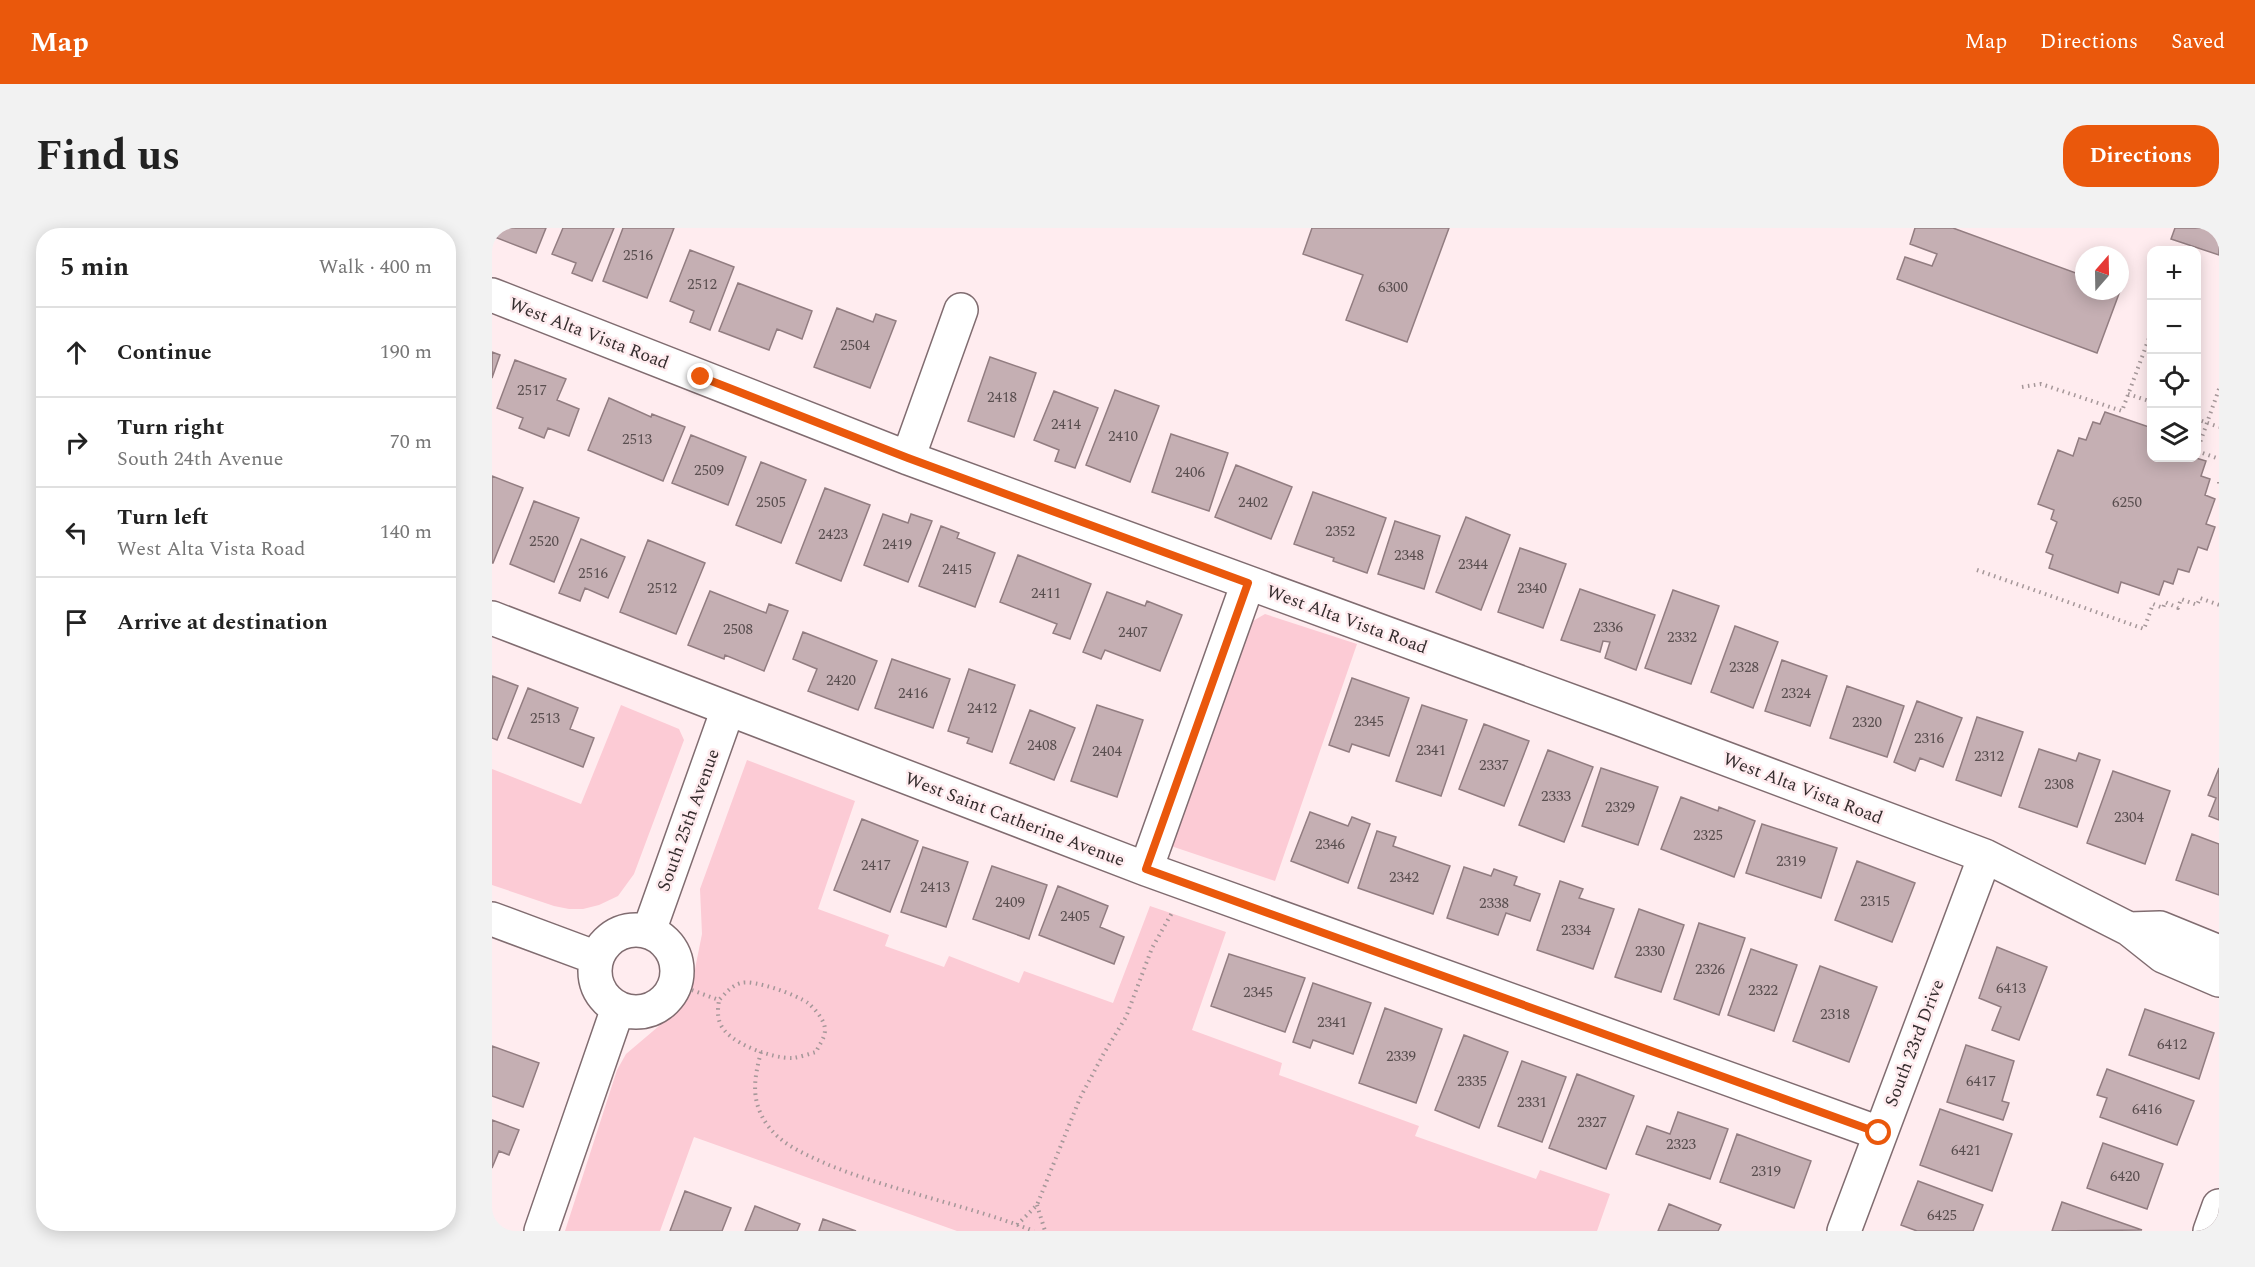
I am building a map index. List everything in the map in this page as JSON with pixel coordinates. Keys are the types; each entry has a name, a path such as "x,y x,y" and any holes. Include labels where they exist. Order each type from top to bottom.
{"street":[{"name":"West Alta Vista Road","path":"492,296 908,458 1620,719 1985,856 2129,928 2163,956 2219,980"},
{"path":"908,458 961,310"},
{"path":"1146,869 1248,583"},
{"name":"West Saint Catherine Avenue","path":"492,618 1146,869 1879,1133"},
{"name":"South 25th Avenue","path":"649,932 728,709"},
{"name":"South 23rd Drive","path":"1844,1231 1985,856"},
{"path":"492,919 597,958"},
{"name":"West Alta Vista Road","path":"2129,928 2160,928 2219,952"},
{"path":"633,930 649,932 663,940 673,952 677,968 675,984 667,998 655,1008 639,1012 618,1008 609,1002 599,989 594,974 597,958 604,944 617,934 633,930"},
{"path":"541,1231 618,1008"},
{"path":"2210,1231 2219,1206"}],"path":[{"path":"2022,387 2041,384 2122,411 2147,341"},
{"path":"2219,388 2197,451 2219,459"},
{"path":"2128,394 2147,401"},
{"path":"2201,420 2219,427"},
{"path":"1977,570 2144,629 2153,604 2163,608 2165,603 2178,608 2181,599 2198,604 2200,598 2219,605"},
{"path":"1017,1225 1038,1205 1080,1098 1126,1017 1152,948 1174,909 1183,882"},
{"path":"743,982 760,984 807,1002 820,1015 826,1029 816,1052 794,1058 761,1052 729,1037 720,1023 719,1000 731,987 743,982"},
{"path":"675,984 719,1000"},
{"path":"761,1052 754,1080 757,1102 768,1126 794,1150 866,1180 1034,1231"},
{"path":"1038,1205 1045,1231"}],"shaded area":[{"path":"1265,614 1357,644 1275,881 1171,846 1253,621"},
{"path":"621,705 679,729 684,740 634,874 618,896 599,905 583,909 554,906 492,885 492,769 581,804"},
{"path":"747,760 855,801 818,909 889,935 885,946 944,967 949,956 1019,983 1024,971 1113,1003 1150,906 1226,932 1192,1030 1282,1063 1279,1075 1419,1126 1415,1136 1536,1179 1540,1170 1610,1194 1597,1231 957,1231 694,1137 660,1231 565,1231 617,1070 626,1054 679,1009 691,989 702,934 700,889"}],"building":[{"path":"495,228 546,228 536,253 492,236"},
{"path":"563,228 614,228 592,281 572,273 576,263 552,254"},
{"path":"623,228 674,228 647,298 603,281"},
{"path":"1312,228 1449,228 1407,342 1346,320 1363,275 1303,254"},
{"path":"1915,228 1953,228 2075,273 2075,300 2117,300 2097,353 1897,279 1905,257 1932,266 1937,254 1910,244"},
{"path":"2175,228 2219,228 2219,255 2201,249 2201,246 2192,246 2171,239"},
{"path":"690,250 734,267 710,330 690,322 694,311 670,301"},
{"path":"738,283 812,311 802,339 777,329 769,350 719,331"},
{"path":"837,308 873,322 876,314 896,321 870,388 814,367"},
{"path":"492,352 500,355 492,378"},
{"path":"990,357 1036,373 1014,437 968,421"},
{"path":"515,360 566,379 557,400 579,409 569,436 548,428 544,438 519,428 523,418 497,408"},
{"path":"1115,390 1159,406 1130,482 1086,465"},
{"path":"1054,391 1098,408 1075,468 1055,461 1059,450 1034,440"},
{"path":"609,398 651,417 652,414 685,427 663,481 588,450"},
{"path":"2105,412 2147,426 2147,462 2206,461 2201,476 2210,479 2205,495 2215,499 2206,524 2215,527 2207,550 2198,547 2189,572 2178,569 2173,584 2164,581 2159,595 2121,582 2118,593 2049,568 2053,555 2046,552 2057,522 2051,519 2054,510 2038,504 2058,450 2073,456 2079,438 2086,440 2093,422 2100,424"},
{"path":"1171,434 1228,453 1209,511 1152,492"},
{"path":"691,435 746,457 728,505 672,483"},
{"path":"761,462 806,480 781,543 736,525"},
{"path":"1236,465 1292,487 1271,539 1215,517"},
{"path":"492,476 523,488 493,563 492,563"},
{"path":"825,488 870,505 841,581 796,563"},
{"path":"1313,492 1386,518 1367,573 1294,544"},
{"path":"534,501 579,518 554,582 510,564"},
{"path":"883,514 908,523 911,514 932,521 908,582 864,565"},
{"path":"1466,517 1510,535 1481,610 1436,592"},
{"path":"1395,521 1440,536 1424,589 1378,574"},
{"path":"941,526 959,533 957,538 995,553 975,607 919,586"},
{"path":"581,539 625,557 608,598 585,588 580,601 559,593"},
{"path":"648,540 705,563 676,634 620,612"},
{"path":"1520,548 1566,564 1543,628 1498,612"},
{"path":"1018,555 1091,584 1070,639 1053,633 1057,624 1000,602"},
{"path":"1580,589 1655,615 1636,670 1605,658 1610,642 1603,641 1600,652 1561,640"},
{"path":"1673,590 1719,606 1691,684 1645,668"},
{"path":"710,591 766,613 769,604 788,611 764,671 725,655 724,659 688,645"},
{"path":"1107,592 1145,606 1147,601 1182,615 1160,671 1105,650 1101,659 1083,652"},
{"path":"1735,626 1778,642 1753,708 1711,692"},
{"path":"803,632 877,661 858,710 808,691 817,669 793,659"},
{"path":"892,659 950,679 933,728 875,708"},
{"path":"1782,660 1827,676 1810,726 1765,711"},
{"path":"969,669 1015,685 992,752 967,743 969,738 948,731"},
{"path":"492,676 518,686 497,740 492,738"},
{"path":"1352,678 1409,698 1389,756 1352,744 1349,752 1329,745"},
{"path":"1847,686 1904,706 1887,757 1830,738"},
{"path":"528,688 578,708 570,729 594,738 583,767 508,738"},
{"path":"1917,701 1962,718 1943,767 1920,758 1915,771 1894,762"},
{"path":"1097,705 1143,720 1117,797 1071,781"},
{"path":"1422,705 1467,720 1441,796 1396,781"},
{"path":"1030,710 1075,728 1054,780 1010,763"},
{"path":"1977,717 2023,732 2001,796 1956,780"},
{"path":"1484,724 1529,741 1504,806 1459,789"},
{"path":"2039,749 2076,761 2079,753 2100,760 2077,827 2019,807"},
{"path":"1548,750 1593,767 1564,842 1519,825"},
{"path":"1601,768 1658,787 1638,845 1582,826"},
{"path":"2219,768 2219,820 2209,816 2216,798 2208,795"},
{"path":"2113,771 2170,791 2145,864 2087,843"},
{"path":"1681,797 1718,811 1719,807 1755,821 1734,877 1661,849"},
{"path":"1310,812 1348,826 1352,817 1370,824 1348,883 1291,861"},
{"path":"862,819 918,841 890,912 834,890"},
{"path":"1762,824 1837,848 1821,898 1746,873"},
{"path":"1377,831 1396,837 1393,846 1450,866 1433,914 1358,888"},
{"path":"2192,834 2219,844 2219,895 2176,880"},
{"path":"923,847 968,862 946,927 901,912"},
{"path":"1857,861 1915,883 1892,942 1835,920"},
{"path":"992,866 1047,885 1029,939 973,919"},
{"path":"1464,867 1491,876 1494,869 1517,877 1514,885 1540,894 1530,921 1506,913 1498,935 1447,918"},
{"path":"1560,881 1583,889 1579,898 1614,909 1593,969 1537,950"},
{"path":"1058,886 1108,906 1100,927 1124,937 1114,964 1039,935"},
{"path":"1639,909 1684,925 1661,992 1615,977"},
{"path":"1699,923 1745,938 1719,1015 1674,999"},
{"path":"1997,947 2047,967 2019,1040 1992,1030 2001,1007 1979,998"},
{"path":"1751,949 1797,965 1774,1031 1728,1015"},
{"path":"1229,954 1305,978 1285,1032 1211,1006"},
{"path":"1820,966 1877,987 1849,1062 1793,1041"},
{"path":"1313,983 1371,1003 1353,1054 1313,1040 1310,1048 1293,1042"},
{"path":"1385,1008 1442,1029 1416,1103 1359,1083"},
{"path":"2145,1009 2214,1033 2199,1079 2129,1055"},
{"path":"1464,1035 1508,1052 1479,1128 1435,1110"},
{"path":"1966,1045 2014,1061 2002,1101 2009,1103 2003,1120 1947,1102"},
{"path":"492,1046 539,1063 523,1107 492,1096"},
{"path":"1522,1061 1566,1077 1542,1142 1498,1126"},
{"path":"2107,1069 2194,1101 2177,1145 2100,1117 2107,1098 2097,1095"},
{"path":"1577,1074 1634,1096 1606,1169 1549,1148"},
{"path":"1940,1109 2012,1134 1992,1191 1920,1165"},
{"path":"1678,1112 1728,1129 1710,1179 1636,1154 1647,1126 1670,1134"},
{"path":"492,1120 519,1130 509,1155 499,1151 492,1168"},
{"path":"1737,1134 1811,1161 1794,1208 1720,1182"},
{"path":"2103,1143 2163,1164 2147,1209 2087,1188"},
{"path":"1918,1181 1983,1205 1973,1231 1917,1231 1901,1225"},
{"path":"685,1191 731,1208 722,1231 670,1231"},
{"path":"2062,1202 2142,1230 2052,1231"},
{"path":"1669,1204 1721,1225 1718,1231 1658,1231"},
{"path":"755,1206 800,1224 797,1231 745,1231"},
{"path":"823,1219 856,1231 819,1231"}],"route":[{"path":"701,377 908,458 1248,583 1146,869 1879,1133"}]}
